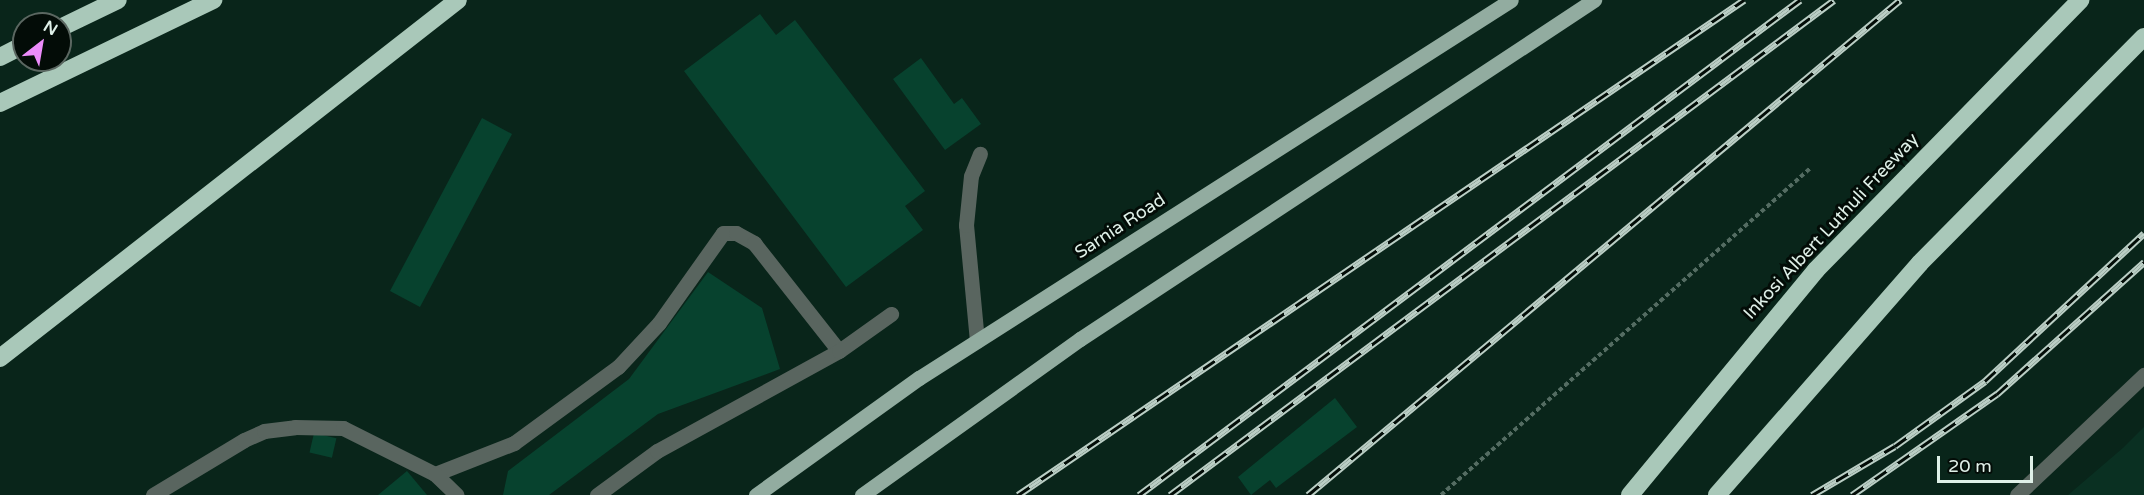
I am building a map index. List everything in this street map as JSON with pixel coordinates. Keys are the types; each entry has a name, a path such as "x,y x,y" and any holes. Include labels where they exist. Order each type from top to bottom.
{"highway":[{"path":"72,22 118,0"},
{"path":"0,103 213,0"},
{"path":"0,358 458,0"},
{"name":"Inkosi Albert Luthuli Freeway","path":"1630,495 1816,270 2080,0"},
{"path":"1716,495 1920,262 2144,37"}],"main road":[{"name":"Sarnia Road","path":"756,495 977,341 1511,0"},
{"path":"862,495 1080,339 1594,0"}],"street":[{"path":"977,341 966,225 971,176 980,154"},
{"path":"435,474 514,443 618,367 659,323 723,233 736,233 754,243 839,351"},
{"path":"597,495 694,429 839,351 891,314"},
{"path":"2017,495 2144,375"},
{"path":"153,495 254,435 295,427 344,428 435,474 457,495"}],"path":[{"path":"1441,495 1810,168"}],"shaded area":[{"path":"2144,427 2144,495 2068,495 2124,447"}],"building":[{"path":"760,14 776,35 795,20 925,191 905,206 923,230 846,287 684,71"},
{"path":"921,58 954,104 962,98 981,124 945,150 893,79"},
{"path":"482,118 512,134 420,307 390,291"},
{"path":"708,272 762,308 780,369 658,414 549,495 503,495 508,471 629,379"},
{"path":"1335,398 1357,427 1276,488 1270,480 1251,495 1238,477"},
{"path":"314,433 336,438 332,458 310,452"},
{"path":"407,471 427,495 378,495"}],"railway":[{"path":"1018,495 1744,0"},
{"path":"1139,495 1800,0"},
{"path":"1170,495 1834,0"},
{"path":"1308,495 1900,0"},
{"path":"1812,495 1895,446 1985,381 2144,233"},
{"path":"1852,495 1997,394 2144,262"}]}
